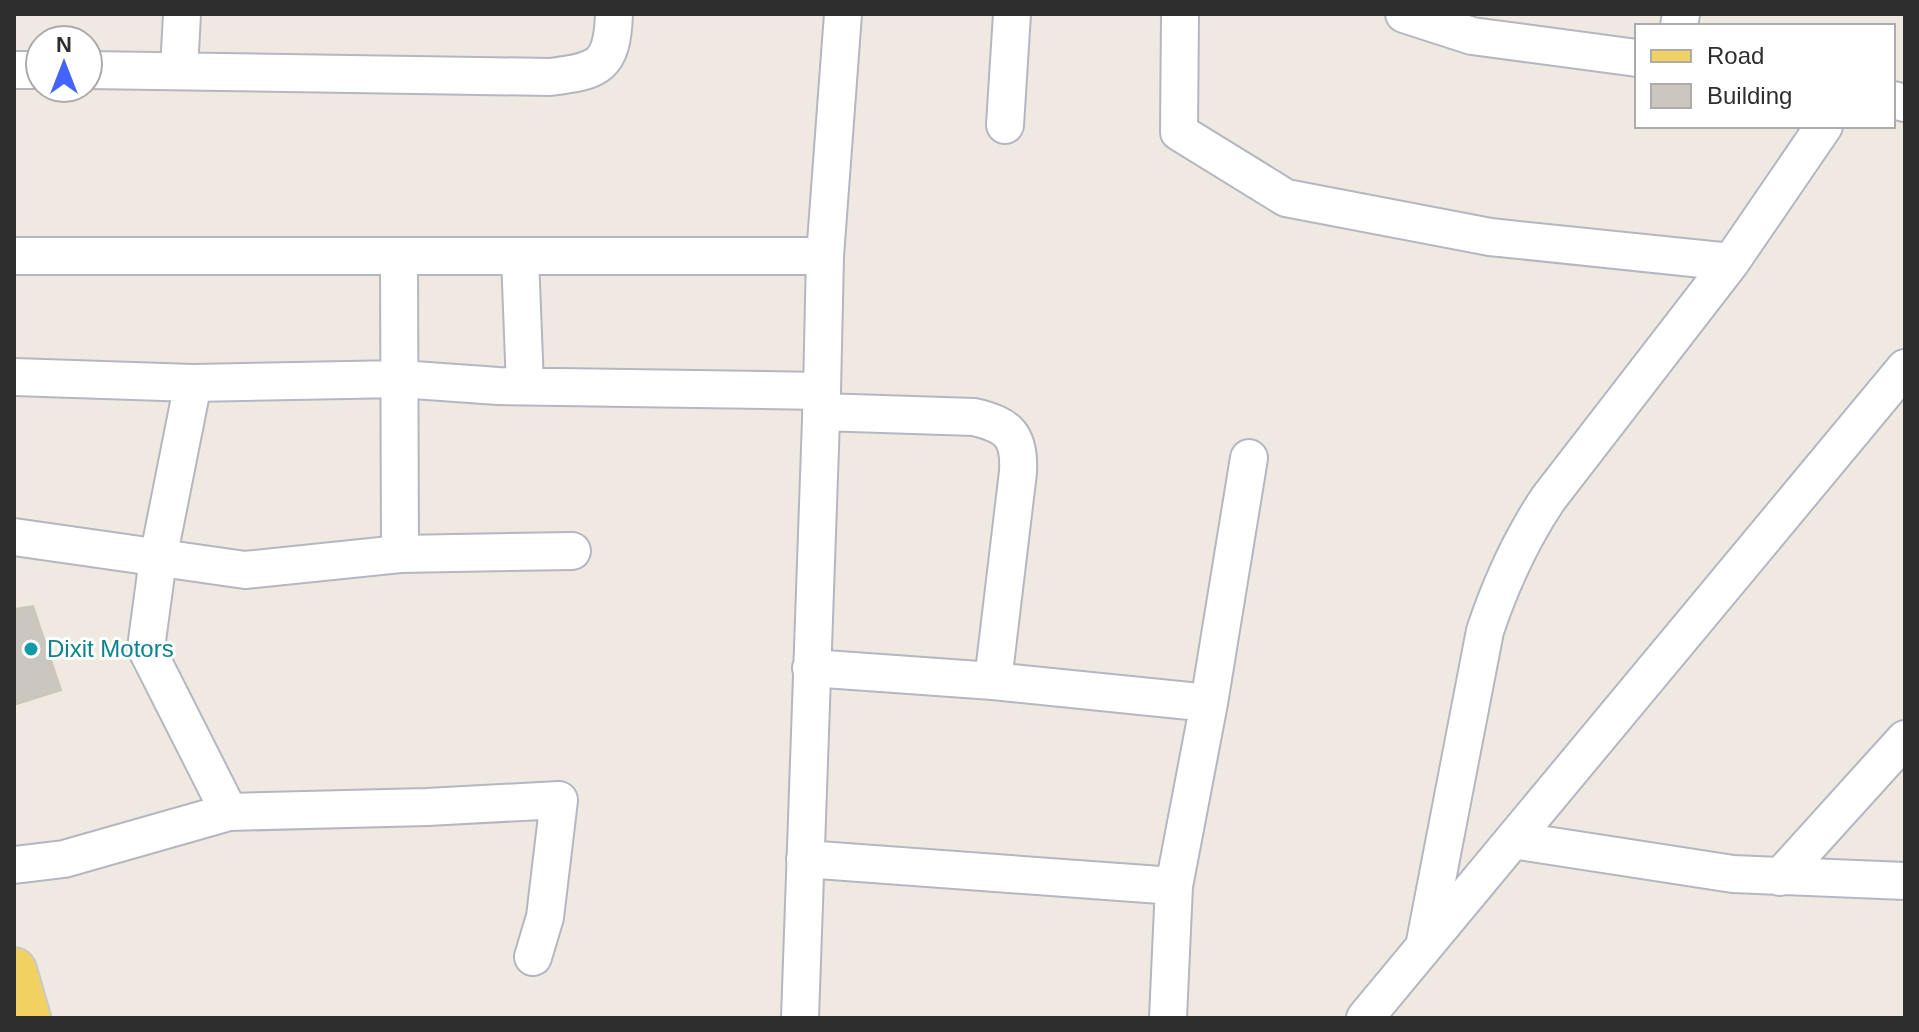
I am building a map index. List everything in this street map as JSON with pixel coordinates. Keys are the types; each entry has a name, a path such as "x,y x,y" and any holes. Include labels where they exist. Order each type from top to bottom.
{"main road":[{"path":"14,970 28,1018"}],"street":[{"path":"179,70 182,14"},
{"path":"104,70 550,77 583,73 603,61 613,43 614,14"},
{"path":"800,1018 825,256 843,14"},
{"path":"1005,125 1012,14"},
{"path":"1180,14 1179,132 1286,198 1490,237 1731,262"},
{"path":"1404,14 1635,58"},
{"path":"1424,947 1485,631 1500,586 1522,538 1548,499 1731,262 1823,128"},
{"path":"14,256 825,256"},
{"path":"399,257 400,554"},
{"path":"520,257 525,386"},
{"path":"1365,1018 1905,368"},
{"path":"14,377 193,383 400,379 822,402 998,422 1012,434 1019,454 993,681"},
{"path":"193,383 158,559 146,648 229,812"},
{"path":"1168,1018 1174,886 1209,703 1249,458"},
{"path":"14,537 245,570 400,554 572,551"},
{"path":"811,668 993,681 1209,703"},
{"path":"1780,877 1905,739"},
{"path":"14,865 64,859 229,812 559,800 545,917 533,957"},
{"path":"1513,840 1733,874 1905,881"},
{"path":"805,859 1174,886"}],"building":[{"name":"Dixit Motors","path":"33,606 61,690 14,705 14,609"}],"place":[{"name":"Dixit Motors","path":"31,649"}]}
